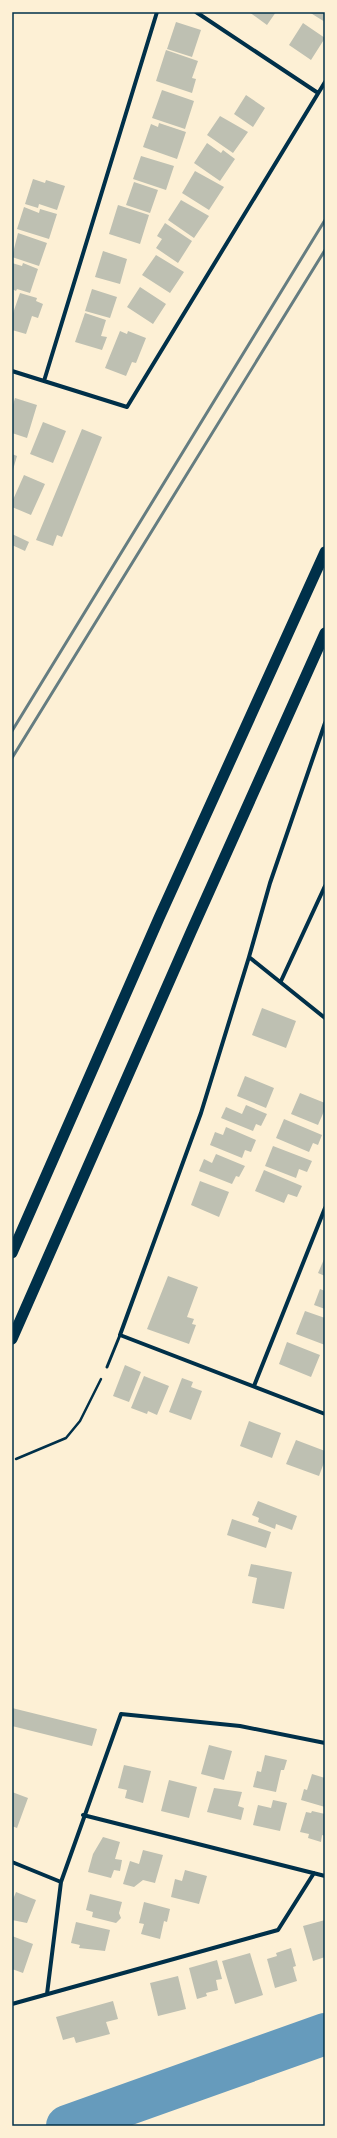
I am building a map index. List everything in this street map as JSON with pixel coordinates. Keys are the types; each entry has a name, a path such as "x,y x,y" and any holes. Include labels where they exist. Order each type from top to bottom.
{"highway":[{"path":"12,1253 159,918 325,552"},
{"path":"12,1339 194,924 325,632"}],"street":[{"path":"44,381 157,12"},
{"path":"196,12 318,93"},
{"path":"12,371 127,407 325,82"},
{"path":"325,723 270,883 201,1113 120,1335 325,1414"},
{"path":"281,981 325,886"},
{"path":"249,957 281,981 325,1018"},
{"path":"254,1386 325,1208"},
{"path":"47,1994 61,1882 83,1815 121,1714 240,1726 325,1742"},
{"path":"83,1815 325,1876"},
{"path":"12,1862 61,1882"},
{"path":"12,2004 278,1930 314,1873"}],"lane":[{"path":"107,1367 120,1335"}],"path":[{"path":"16,1459 66,1438 80,1421 107,1367"}],"building":[{"path":"249,12 276,12 267,25"},
{"path":"309,12 325,12 325,22"},
{"path":"176,22 201,30 192,57 167,49"},
{"path":"303,23 325,38 311,60 289,45"},
{"path":"166,50 198,61 192,78 196,79 192,93 156,81"},
{"path":"162,90 194,101 185,129 152,118"},
{"path":"246,95 265,108 253,127 234,114"},
{"path":"220,116 248,132 233,153 207,135"},
{"path":"159,123 186,132 177,159 143,147 151,124 158,127"},
{"path":"207,143 221,153 223,150 235,159 220,181 194,163"},
{"path":"141,156 174,166 166,190 133,179"},
{"path":"195,171 224,187 209,210 182,193"},
{"path":"33,179 45,183 46,180 65,186 57,210 39,204 38,208 25,204"},
{"path":"134,182 158,190 150,213 126,205"},
{"path":"181,200 209,216 194,238 168,220"},
{"path":"118,205 149,215 140,244 109,234"},
{"path":"24,207 39,213 40,209 57,214 49,239 17,229"},
{"path":"165,223 192,241 178,263 156,248 162,239 157,236"},
{"path":"18,233 47,243 39,266 12,257"},
{"path":"103,251 127,259 120,284 95,277"},
{"path":"156,255 184,272 170,293 142,275"},
{"path":"12,263 22,266 23,263 38,269 30,293 12,289"},
{"path":"140,287 166,304 153,324 127,307"},
{"path":"92,289 117,297 110,318 85,311"},
{"path":"20,293 37,298 36,301 43,304 38,318 32,316 26,334 12,330 12,316"},
{"path":"85,313 106,320 101,336 107,337 102,350 75,342"},
{"path":"120,331 127,334 128,331 146,338 136,363 132,362 126,376 105,368"},
{"path":"15,398 37,405 27,438 12,433 12,408"},
{"path":"43,422 66,431 53,463 30,454"},
{"path":"82,429 102,437 62,537 57,535 53,546 36,540"},
{"path":"12,454 17,456 12,473"},
{"path":"24,475 45,484 31,515 12,507 12,502"},
{"path":"12,534 29,542 25,551 12,545"},
{"path":"262,1008 296,1021 286,1048 252,1035"},
{"path":"245,1076 274,1088 266,1108 237,1096"},
{"path":"300,1093 325,1103 325,1109 318,1125 291,1114"},
{"path":"246,1105 267,1114 261,1126 256,1124 253,1131 221,1118 226,1107 242,1114"},
{"path":"284,1119 322,1135 318,1145 313,1143 309,1152 276,1138"},
{"path":"226,1127 256,1140 251,1152 245,1150 242,1158 210,1145 215,1132 223,1135"},
{"path":"273,1146 312,1161 307,1172 299,1169 296,1178 265,1166"},
{"path":"216,1154 245,1166 239,1177 236,1176 232,1184 199,1171 204,1159 212,1163"},
{"path":"264,1170 302,1186 297,1197 288,1194 284,1203 255,1191"},
{"path":"200,1181 229,1192 219,1217 191,1205"},
{"path":"325,1257 325,1276 318,1273"},
{"path":"168,1276 198,1287 187,1317 194,1319 192,1324 196,1325 189,1344 147,1329"},
{"path":"320,1289 325,1291 325,1309 314,1305"},
{"path":"305,1311 325,1318 325,1345 296,1334"},
{"path":"287,1342 320,1355 311,1377 279,1364"},
{"path":"125,1365 141,1372 129,1402 113,1396"},
{"path":"144,1376 169,1386 157,1415 148,1411 147,1414 131,1408"},
{"path":"182,1378 193,1382 191,1387 202,1391 191,1420 169,1412"},
{"path":"249,1421 281,1433 272,1458 240,1446"},
{"path":"296,1440 325,1451 325,1460 319,1476 286,1464"},
{"path":"258,1501 297,1516 292,1530 276,1524 275,1529 258,1522 259,1518 252,1515"},
{"path":"232,1519 271,1532 266,1548 227,1535"},
{"path":"251,1564 292,1572 284,1609 252,1603 257,1578 248,1576"},
{"path":"12,1708 97,1729 92,1746 12,1726"},
{"path":"209,1745 232,1751 224,1780 201,1774"},
{"path":"265,1755 287,1760 284,1770 281,1770 276,1792 253,1787 257,1771 261,1772"},
{"path":"124,1765 151,1771 143,1803 125,1798 127,1790 118,1788"},
{"path":"312,1774 325,1778 325,1807 301,1800 304,1789 307,1790"},
{"path":"169,1780 197,1787 189,1818 161,1811"},
{"path":"214,1788 242,1792 238,1806 244,1808 241,1820 207,1812"},
{"path":"12,1792 28,1798 17,1828 12,1826"},
{"path":"273,1800 287,1803 280,1831 253,1825 258,1805 271,1808"},
{"path":"312,1811 325,1814 325,1836 322,1835 321,1842 308,1838 309,1834 300,1832 306,1812 311,1813"},
{"path":"103,1837 120,1842 115,1859 122,1860 120,1871 114,1870 111,1878 88,1872 93,1854"},
{"path":"143,1850 163,1855 155,1883 143,1880 134,1887 123,1884 130,1861 139,1864"},
{"path":"185,1870 207,1876 199,1904 171,1897 175,1879 182,1881"},
{"path":"16,1892 36,1900 27,1923 12,1920 12,1902"},
{"path":"90,1894 122,1902 119,1913 121,1918 116,1923 92,1917 93,1912 86,1910"},
{"path":"144,1902 170,1909 167,1922 164,1921 160,1939 141,1934 144,1924 139,1923"},
{"path":"325,1920 325,1957 313,1961 303,1926"},
{"path":"76,1922 110,1930 105,1951 79,1948 80,1945 71,1943"},
{"path":"12,1936 33,1944 23,1973 12,1969"},
{"path":"291,1948 296,1966 293,1967 297,1981 275,1988 267,1959 277,1956 276,1953"},
{"path":"250,1953 263,1995 235,2004 222,1961"},
{"path":"217,1960 222,1979 216,1980 218,1990 206,1993 207,1996 197,1999 189,1968"},
{"path":"178,1976 186,2009 158,2016 150,1983"},
{"path":"113,2001 118,2019 106,2022 110,2034 76,2043 74,2037 63,2040 56,2017"}],"waterway":[{"path":"67,2126 325,2034"}],"railway":[{"path":"12,731 325,220"},
{"path":"12,758 325,250"}]}
